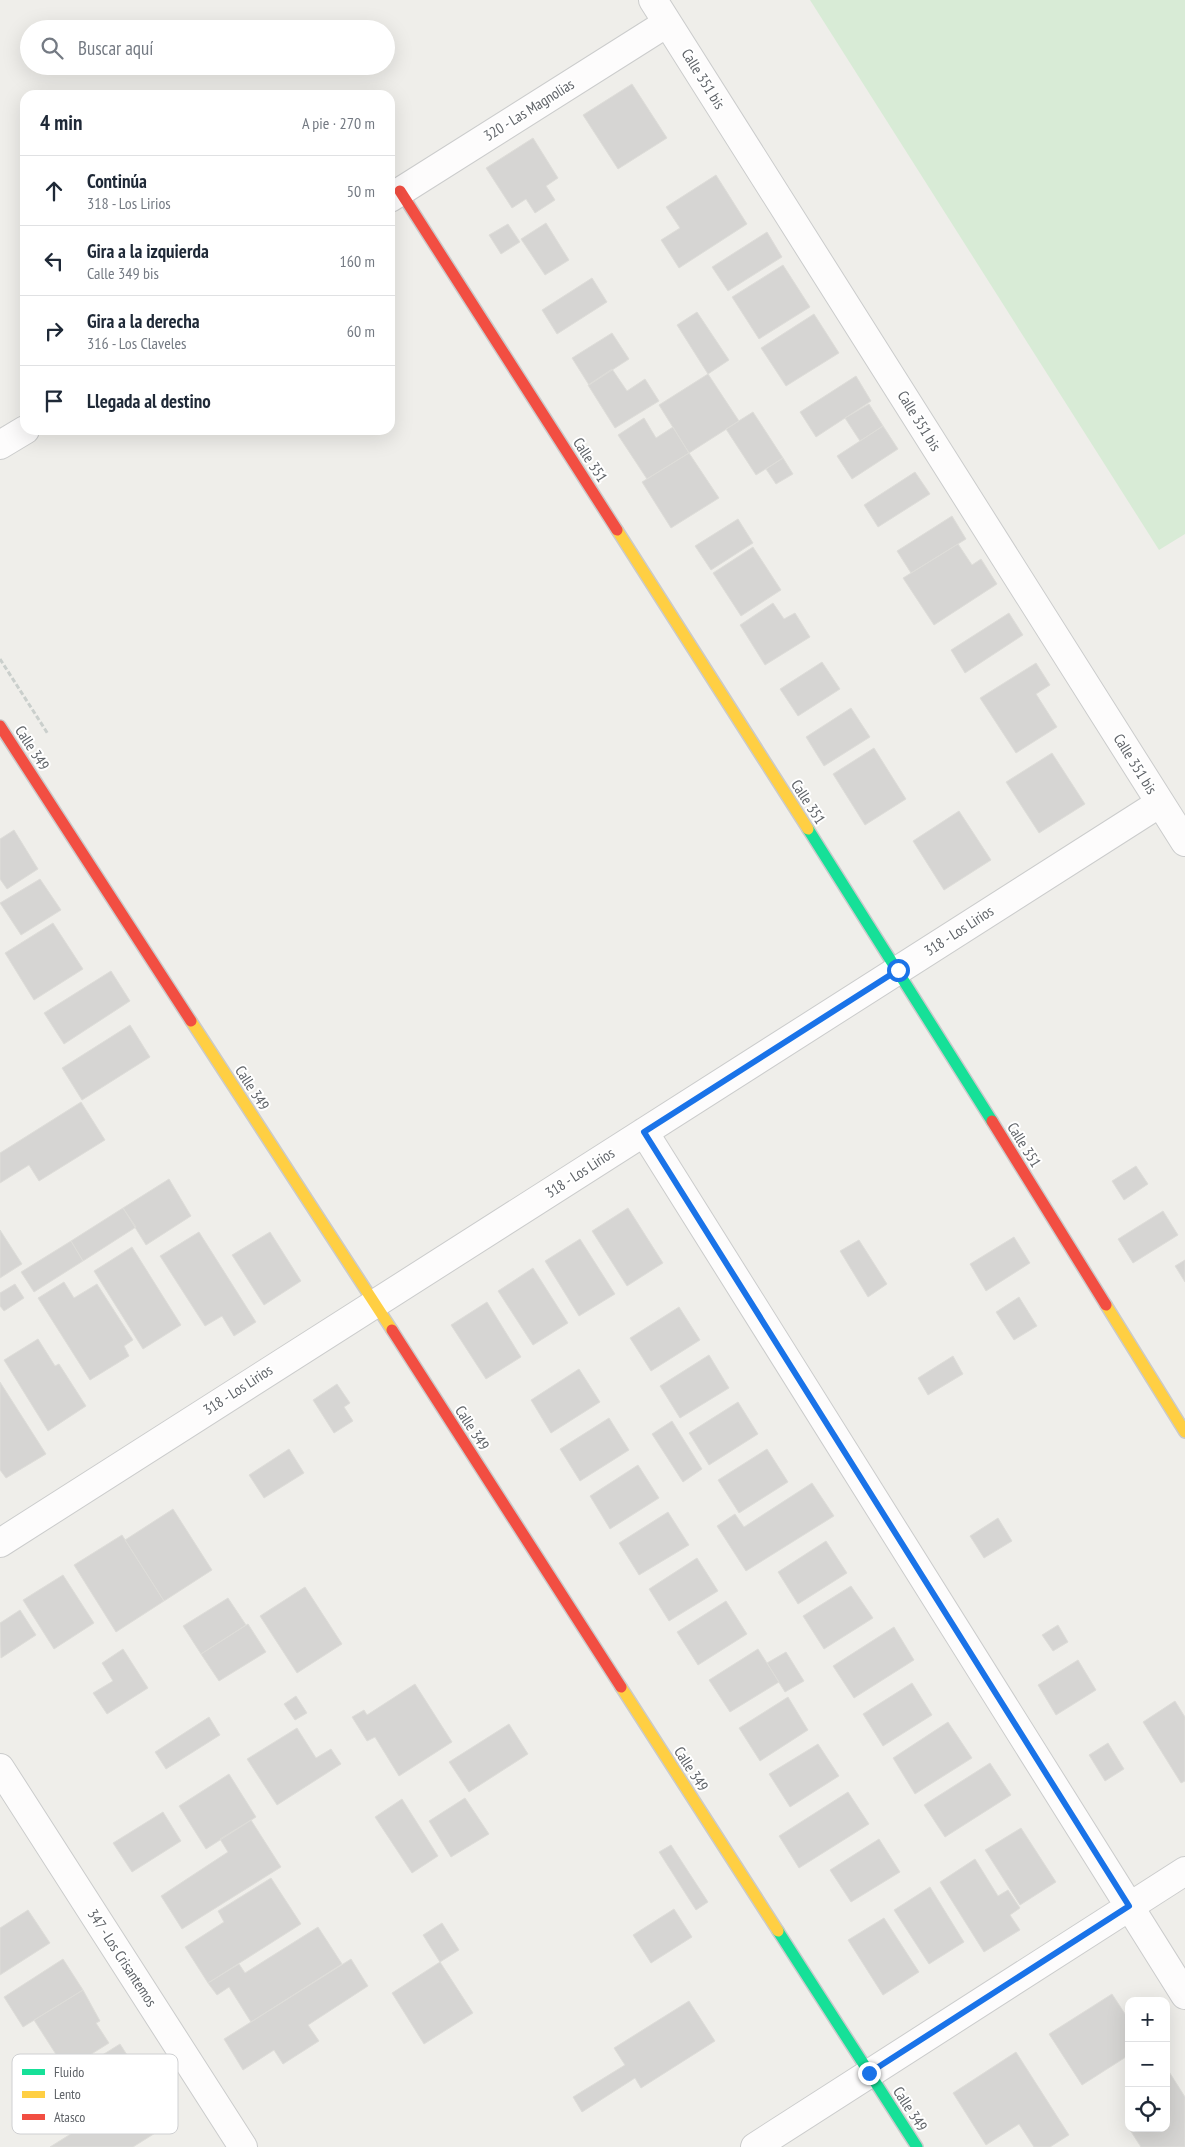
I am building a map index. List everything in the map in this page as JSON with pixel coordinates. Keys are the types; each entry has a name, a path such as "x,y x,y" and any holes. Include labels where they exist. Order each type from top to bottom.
{"street":[{"name":"Calle 351 bis","path":"653,0 1185,842"},
{"name":"320 - Las Magnolias","path":"395,195 667,23"},
{"name":"Calle 351","path":"395,195 898,970 1185,1432"},
{"path":"0,446 20,433"},
{"name":"Calle 349","path":"0,726 375,1304 917,2147"},
{"name":"318 - Los Lirios","path":"0,1542 1160,803"},
{"path":"644,1132 1185,1995"},
{"name":"347 - Los Crisantemos","path":"0,1768 243,2147"},
{"path":"755,2147 1185,1871"}],"green space":[{"path":"810,0 1185,0 1185,534 1159,550"}],"building":[{"path":"632,84 667,138 618,169 583,115"},
{"path":"533,138 558,178 546,186 555,200 535,213 526,199 512,208 486,168"},
{"path":"716,175 747,224 679,268 661,240 680,228 666,207"},
{"path":"546,223 569,260 545,275 521,239"},
{"path":"508,224 520,242 501,254 489,235"},
{"path":"767,232 782,257 728,291 712,267"},
{"path":"783,265 810,307 759,339 732,297"},
{"path":"592,278 607,302 557,334 542,310"},
{"path":"697,312 729,360 708,374 677,325"},
{"path":"814,314 839,353 786,386 761,348"},
{"path":"612,333 629,359 589,385 572,358"},
{"path":"612,369 627,391 645,379 659,401 615,428 588,385"},
{"path":"708,374 739,421 689,453 659,405"},
{"path":"856,376 871,401 816,437 800,412"},
{"path":"869,404 883,426 860,441 845,418"},
{"path":"753,412 783,458 756,475 726,429"},
{"path":"644,418 656,438 673,427 689,453 647,479 618,435"},
{"path":"883,426 898,449 852,479 837,456"},
{"path":"689,453 719,498 671,528 642,482"},
{"path":"783,458 793,474 776,484 766,469"},
{"path":"915,472 930,494 878,527 864,505"},
{"path":"952,516 966,539 911,573 897,551"},
{"path":"738,519 753,543 711,570 695,546"},
{"path":"958,544 972,565 981,559 997,584 934,625 903,578"},
{"path":"753,547 781,590 741,616 713,573"},
{"path":"773,603 784,619 795,613 810,637 765,665 740,625"},
{"path":"1009,613 1023,635 965,673 951,650"},
{"path":"822,662 840,689 798,716 780,689"},
{"path":"1036,663 1050,685 1036,694 1057,727 1016,753 980,698"},
{"path":"851,708 870,737 824,766 806,737"},
{"path":"874,748 906,799 865,825 833,774"},
{"path":"1052,753 1085,804 1039,833 1006,782"},
{"path":"959,811 991,860 944,890 913,841"},
{"path":"14,830 38,869 7,889 0,879 0,839"},
{"path":"40,879 61,910 21,935 0,903"},
{"path":"53,923 83,969 34,1000 5,953"},
{"path":"111,971 130,1001 64,1044 44,1013"},
{"path":"130,1025 150,1057 82,1100 62,1068"},
{"path":"81,1102 105,1140 39,1181 29,1165 0,1183 0,1153"},
{"path":"1136,1166 1148,1184 1124,1200 1112,1181"},
{"path":"169,1179 191,1216 146,1245 123,1208"},
{"path":"123,1208 136,1227 83,1261 71,1241"},
{"path":"628,1208 663,1263 627,1286 592,1231"},
{"path":"1163,1211 1178,1235 1133,1263 1118,1239"},
{"path":"0,1230 22,1264 0,1278"},
{"path":"199,1232 256,1322 234,1336 222,1316 205,1326 160,1256"},
{"path":"270,1232 301,1281 264,1305 232,1255"},
{"path":"1014,1237 1030,1263 986,1291 970,1264"},
{"path":"580,1239 615,1294 579,1316 545,1261"},
{"path":"859,1240 887,1284 868,1297 840,1251"},
{"path":"71,1241 83,1261 34,1292 21,1272"},
{"path":"132,1247 181,1325 143,1349 94,1271"},
{"path":"1185,1260 1185,1282 1175,1266"},
{"path":"533,1268 568,1323 533,1345 498,1291"},
{"path":"64,1282 74,1298 97,1284 133,1340 124,1346 129,1356 90,1380 38,1298"},
{"path":"15,1284 24,1298 4,1311 0,1306 0,1293"},
{"path":"1019,1297 1037,1326 1014,1340 996,1312"},
{"path":"487,1302 521,1357 486,1379 451,1325"},
{"path":"679,1307 700,1340 651,1371 630,1338"},
{"path":"38,1339 55,1366 59,1364 86,1406 48,1431 4,1360"},
{"path":"709,1355 729,1388 680,1418 660,1386"},
{"path":"953,1356 963,1374 928,1395 918,1378"},
{"path":"579,1369 600,1402 551,1433 531,1400"},
{"path":"0,1382 46,1454 6,1478 0,1470"},
{"path":"337,1384 350,1403 344,1407 353,1421 334,1433 313,1400"},
{"path":"738,1402 758,1434 709,1465 689,1433"},
{"path":"609,1418 629,1450 580,1481 560,1449"},
{"path":"672,1421 702,1469 683,1482 652,1434"},
{"path":"289,1449 304,1473 264,1498 249,1475"},
{"path":"767,1449 788,1482 739,1513 718,1480"},
{"path":"638,1465 659,1498 610,1529 590,1496"},
{"path":"812,1483 834,1516 746,1571 717,1526 735,1514 744,1527"},
{"path":"173,1509 212,1570 164,1601 125,1540"},
{"path":"668,1512 689,1545 639,1575 619,1543"},
{"path":"998,1518 1012,1541 984,1558 970,1536"},
{"path":"122,1535 164,1601 116,1632 74,1565"},
{"path":"826,1541 847,1573 798,1604 778,1572"},
{"path":"697,1558 718,1591 669,1621 649,1589"},
{"path":"63,1575 94,1623 54,1649 23,1600"},
{"path":"851,1586 873,1618 824,1649 803,1616"},
{"path":"305,1587 342,1644 297,1673 260,1616"},
{"path":"228,1598 246,1625 201,1654 183,1626"},
{"path":"726,1601 747,1634 698,1665 677,1632"},
{"path":"20,1610 36,1635 1,1658 0,1623"},
{"path":"248,1624 266,1652 219,1681 201,1654"},
{"path":"1058,1625 1068,1642 1053,1651 1042,1635"},
{"path":"894,1627 914,1660 854,1698 833,1666"},
{"path":"123,1649 148,1688 107,1714 93,1693 113,1681 102,1663"},
{"path":"758,1649 779,1682 730,1712 709,1680"},
{"path":"786,1652 804,1681 785,1692 767,1663"},
{"path":"1078,1660 1096,1690 1056,1715 1038,1685"},
{"path":"912,1683 932,1715 883,1746 863,1714"},
{"path":"415,1684 452,1742 399,1776 375,1737 367,1741 352,1717 364,1710 367,1715"},
{"path":"296,1696 307,1713 295,1720 284,1704"},
{"path":"788,1697 808,1730 760,1761 739,1728"},
{"path":"1175,1701 1185,1717 1185,1781 1181,1783 1143,1722"},
{"path":"209,1717 220,1735 166,1769 155,1752"},
{"path":"948,1722 972,1758 915,1794 893,1758"},
{"path":"509,1724 528,1754 469,1792 449,1762"},
{"path":"297,1728 316,1758 331,1749 341,1764 277,1805 247,1759"},
{"path":"1108,1743 1124,1769 1105,1781 1089,1755"},
{"path":"818,1744 839,1776 790,1807 769,1774"},
{"path":"990,1763 1011,1795 945,1837 924,1805"},
{"path":"229,1774 256,1817 206,1849 179,1806"},
{"path":"848,1792 869,1824 799,1868 779,1836"},
{"path":"465,1798 489,1834 451,1857 429,1821"},
{"path":"402,1799 438,1856 412,1873 375,1817"},
{"path":"163,1812 181,1841 132,1872 113,1843"},
{"path":"251,1820 281,1867 182,1929 161,1896 228,1852 220,1839"},
{"path":"1021,1828 1056,1882 1020,1905 985,1850"},
{"path":"879,1839 900,1872 851,1902 830,1870"},
{"path":"671,1845 708,1902 696,1910 659,1852"},
{"path":"975,1859 998,1896 1008,1890 1020,1908 1010,1915 1020,1930 984,1952 940,1882"},
{"path":"271,1878 301,1924 208,1983 185,1947 224,1922 218,1911"},
{"path":"930,1887 964,1942 929,1964 894,1910"},
{"path":"674,1909 692,1937 651,1963 633,1935"},
{"path":"28,1910 50,1943 0,1975 0,1928"},
{"path":"884,1918 919,1972 883,1995 848,1940"},
{"path":"442,1923 459,1950 440,1962 423,1935"},
{"path":"318,1927 342,1964 251,2022 229,1987 217,1995 208,1983 239,1964 245,1973"},
{"path":"63,1959 83,1990 23,2027 4,1997"},
{"path":"351,1959 368,1986 308,2025 319,2041 283,2064 274,2050 243,2070 224,2039"},
{"path":"440,1962 473,2013 424,2044 392,1993"},
{"path":"83,1990 100,2021 96,2023 109,2043 91,2054 56,2054 34,2020"},
{"path":"1112,1994 1125,2014 1125,2058 1082,2085 1049,2034"},
{"path":"689,2001 715,2041 641,2088 635,2078 582,2112 573,2097 625,2065 614,2048"},
{"path":"120,2044 126,2054 104,2054"},
{"path":"1016,2052 1069,2135 1050,2147 1034,2147 1019,2124 986,2145 953,2093"},
{"path":"1170,2073 1185,2097 1185,2147 1141,2147 1131,2132 1170,2132"},
{"path":"71,2134 154,2134 133,2147 50,2147"}],"traffic: fast":[{"path":"808,829 992,1121"},
{"path":"778,1931 917,2147"}],"traffic: slow":[{"path":"617,530 808,829"},
{"path":"191,1021 392,1330"},
{"path":"1106,1305 1185,1432"},
{"path":"621,1687 778,1931"}],"traffic: jam":[{"path":"400,191 617,530"},
{"path":"0,726 191,1021"},
{"path":"992,1121 1106,1305"},
{"path":"392,1330 621,1687"}],"route":[{"path":"869,2073 1129,1906 644,1132 898,970"}]}
